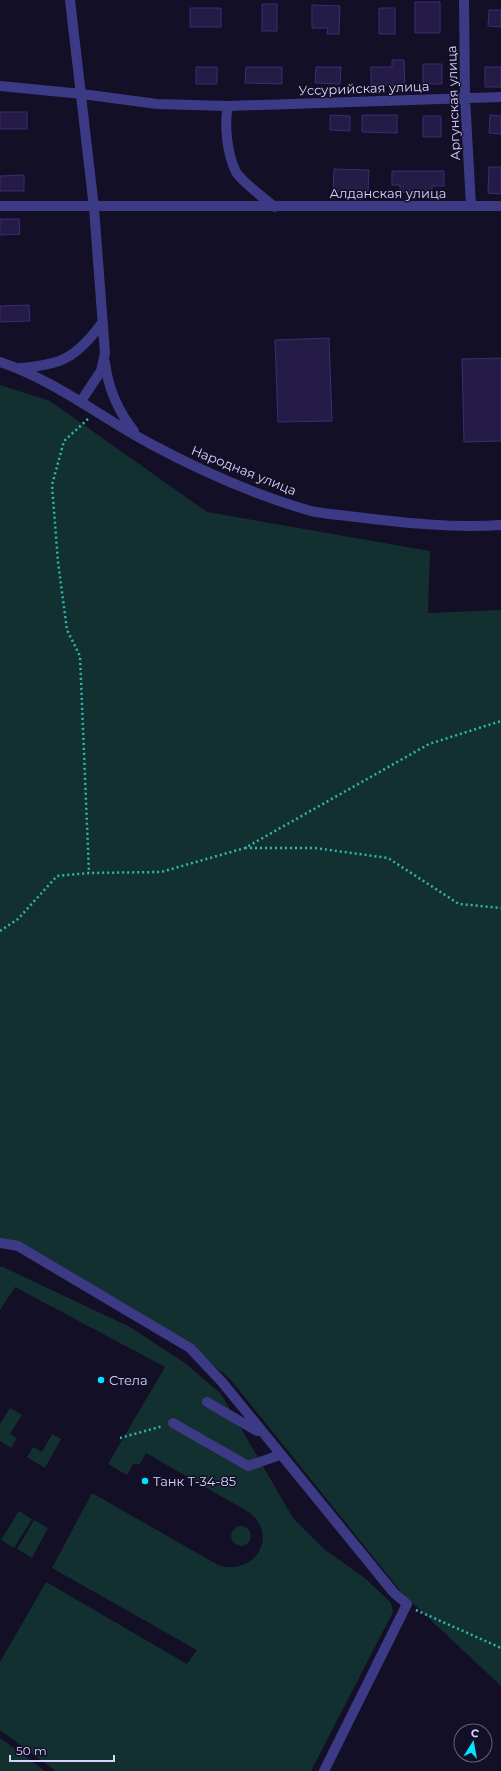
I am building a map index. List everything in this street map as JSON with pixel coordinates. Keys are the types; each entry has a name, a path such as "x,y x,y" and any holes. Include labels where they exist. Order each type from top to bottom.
{"street":[{"path":"70,0 94,208 107,375 113,396 123,416 138,436"},
{"name":"Аргунская улица","path":"464,0 464,97 471,206"},
{"name":"Уссурийская улица","path":"0,86 82,94 157,104 228,106 464,97 501,97"},
{"path":"228,106 225,119 228,141 237,172 275,207"},
{"name":"Алданская улица","path":"0,206 59,206 94,208 501,206"},
{"path":"20,368 44,366 68,358 87,342 102,323"},
{"path":"81,401 101,371 105,353"},
{"name":"Народная улица","path":"0,362 20,368 81,401 138,436 183,460 246,488 312,511 414,524 501,525"},
{"path":"0,1243 18,1246 190,1348 222,1382 262,1434 394,1593 407,1604 324,1771"},
{"path":"207,1402 262,1434"},
{"path":"173,1423 248,1466 280,1455"}],"path":[{"path":"90,872 80,656 67,630 58,562 52,485 64,441 98,411"},
{"path":"0,931 18,919 57,876 90,872 161,872 245,848 429,744 501,721"},
{"path":"245,848 315,848 388,858 459,904 501,908"},
{"path":"120,1438 173,1423"},
{"path":"407,1604 420,1614 501,1648"}],"green space":[{"path":"0,385 50,401 207,512 430,551 428,613 501,610 501,1686 403,1594 230,1379 191,1346 0,1241"},
{"path":"0,1267 3,1267 130,1327 185,1363 221,1394 293,1518 324,1549 366,1579 391,1603 393,1612 311,1771 56,1771 0,1730 0,1662 46,1582 187,1664 197,1650 52,1568 92,1493 218,1565 230,1567 242,1565 251,1560 258,1553 262,1544 262,1533 259,1523 250,1513 146,1453 140,1464 133,1464 127,1475 108,1464 165,1367 15,1287 0,1310"},
{"path":"10,1408 22,1415 10,1434 17,1438 11,1448 0,1441 0,1424"},
{"path":"52,1434 61,1439 45,1468 27,1457 33,1447 42,1452"},
{"path":"19,1511 32,1519 14,1548 1,1540"},
{"path":"34,1520 48,1528 32,1558 17,1549"},
{"path":"241,1526 248,1529 251,1536 248,1543 241,1546 234,1543 231,1536 234,1529"},
{"path":"0,1738 45,1771 0,1771"}],"building":[{"path":"415,2 440,2 440,33 415,33"},
{"path":"262,4 277,4 277,31 262,31"},
{"path":"312,5 340,6 339,34 327,34 328,28 312,28"},
{"path":"190,8 221,8 221,27 190,27"},
{"path":"379,8 395,8 395,34 379,34"},
{"path":"489,10 501,10 501,27 488,26"},
{"path":"392,60 404,60 405,91 391,91 391,85 371,85 371,67 392,67"},
{"path":"423,64 442,64 442,84 423,84"},
{"path":"196,67 217,67 217,84 196,84"},
{"path":"246,67 282,67 282,84 245,83"},
{"path":"316,67 341,67 340,84 315,83"},
{"path":"485,67 501,67 501,87 485,87"},
{"path":"0,112 27,112 27,129 0,129"},
{"path":"330,115 350,116 350,131 330,130"},
{"path":"362,115 397,115 397,133 362,132"},
{"path":"490,115 501,116 501,134 489,133"},
{"path":"423,116 441,116 441,137 423,137"},
{"path":"489,167 501,167 501,194 488,193"},
{"path":"334,169 369,170 368,192 333,191"},
{"path":"392,171 444,171 444,186 432,186 432,192 400,192 400,185 392,185"},
{"path":"24,175 24,191 0,191 0,176"},
{"path":"0,219 19,219 20,234 0,235"},
{"path":"29,305 30,321 0,322 0,306"},
{"path":"329,338 332,421 278,422 275,340"},
{"path":"501,358 501,441 464,442 462,359"}],"place":[{"name":"Стела","path":"101,1380"},
{"name":"Танк Т-34-85","path":"145,1481"}]}
